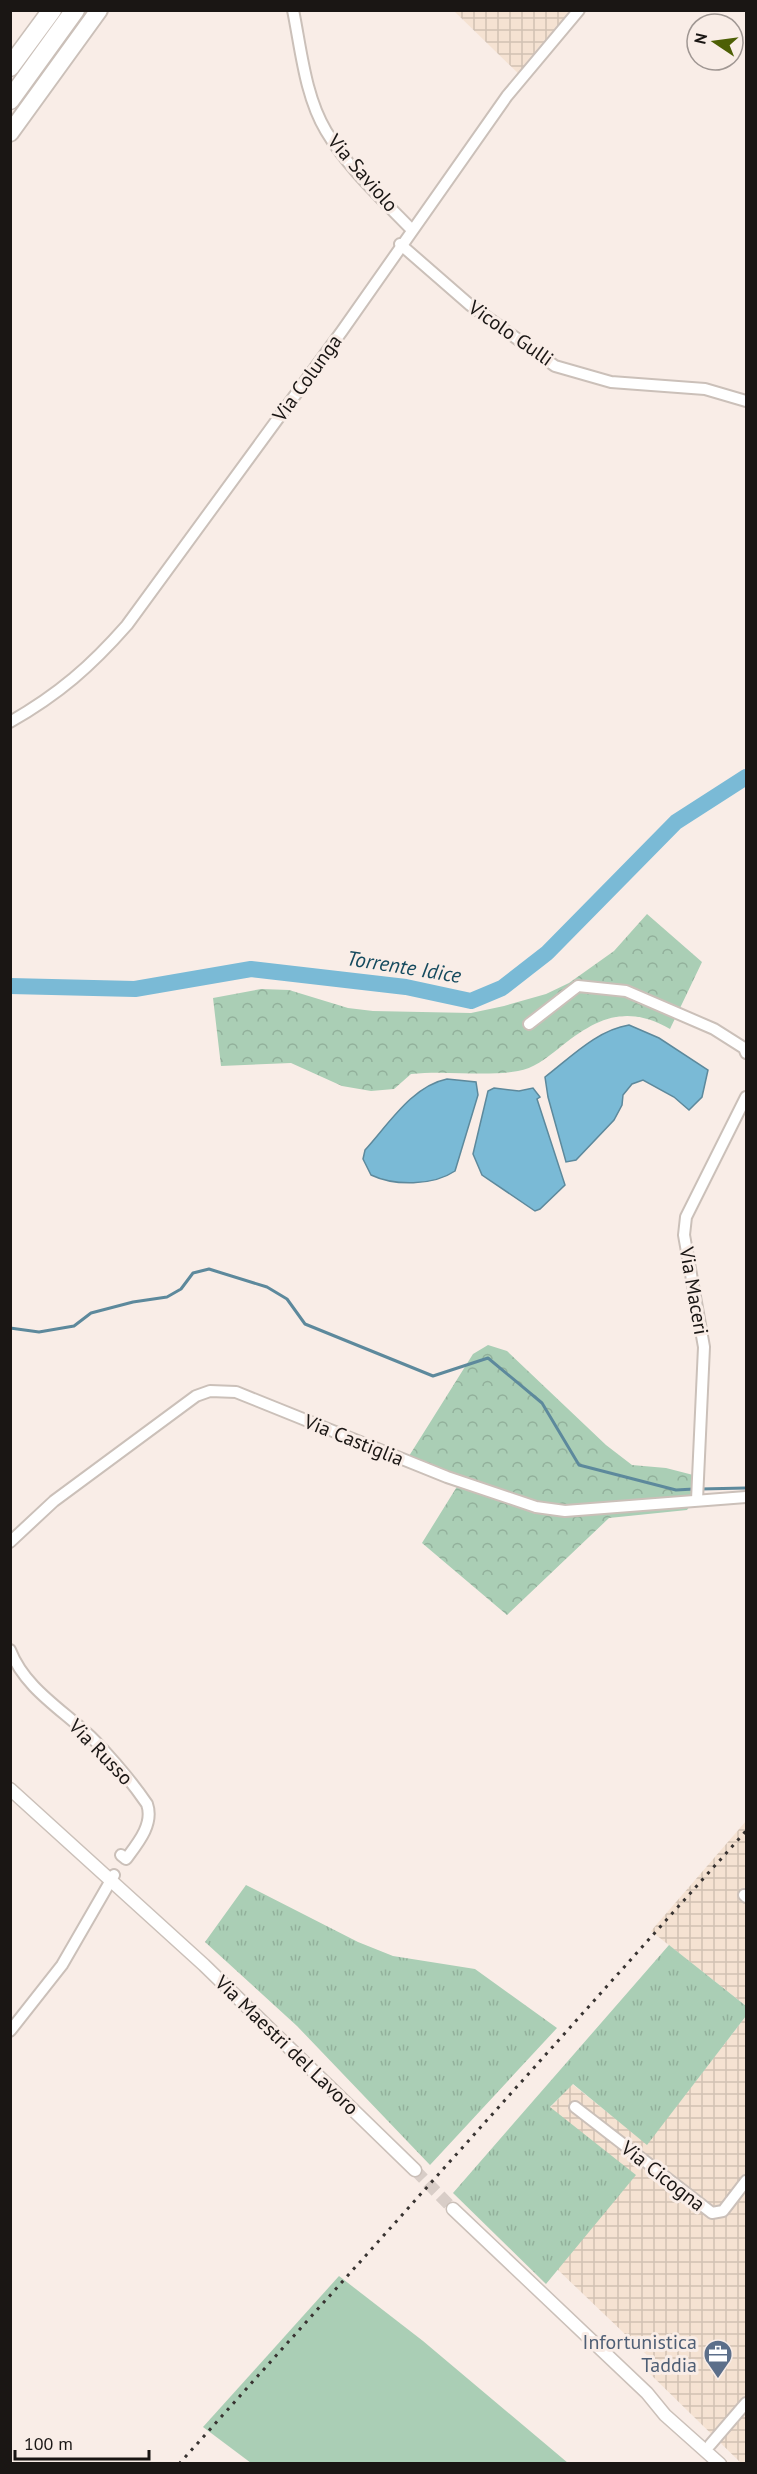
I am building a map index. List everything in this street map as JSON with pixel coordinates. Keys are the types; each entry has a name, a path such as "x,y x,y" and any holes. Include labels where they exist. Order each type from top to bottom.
{"highway":[{"path":"10,67 52,10"},
{"path":"10,100 75,10"},
{"path":"10,133 99,10"}],"street":[{"name":"Via Saviolo","path":"293,10 308,83 325,129 346,160 411,228"},
{"name":"Via Colunga","path":"10,722 44,703 92,664 128,625 342,331 411,228 507,96 579,10"},
{"name":"Vicolo Gulli","path":"400,244 470,305 555,366 611,382 705,389 747,401"},
{"path":"529,1024 578,986 626,992 714,1029 744,1048 747,1053"},
{"name":"Via Maceri","path":"697,1493 704,1347 684,1234 686,1216 747,1097"},
{"name":"Via Castiglia","path":"10,1542 54,1501 196,1396 220,1390 236,1392 447,1477 536,1508 565,1511 697,1493 747,1497"},
{"name":"Via Russo","path":"10,1650 15,1662 35,1689 96,1742 147,1804 150,1815 147,1824 126,1858 121,1855"},
{"name":"Via Maestri del Lavoro","path":"10,1789 113,1877 415,2170"},
{"path":"10,2031 62,1965 113,1877"},
{"name":"Via Cicogna","path":"575,2108 712,2213 723,2211 747,2181"},
{"path":"453,2209 647,2393 665,2415 720,2463"},
{"path":"647,2393 670,2409 728,2463"},
{"path":"710,2445 747,2403"}],"shaded area":[{"path":"576,10 523,78 454,11"},
{"path":"746,1821 746,2006 651,1931"},
{"path":"746,2016 746,2463 741,2463 643,2367 650,2358 557,2269 550,2108 572,2084 647,2144"}],"green space":[{"path":"647,914 702,962 670,1029 639,1017 611,1018 585,1030 539,1063 524,1070 505,1073 411,1074 394,1089 371,1091 342,1086 291,1063 221,1066 213,998 261,989 289,990 348,1008 373,1011 471,1013 546,994 569,983 614,951"},
{"path":"488,1345 507,1351 606,1445 632,1465 666,1468 697,1476 698,1495 687,1510 609,1518 507,1615 422,1543 458,1485 404,1464 473,1354"},
{"path":"246,1885 358,1942 393,1956 475,1969 557,2028 430,2165 297,2026 205,1942"},
{"path":"669,1945 746,2006 746,2016 647,2145 573,2084 550,2107 636,2175 546,2284 453,2193"},
{"path":"339,2276 423,2341 568,2463 251,2463 203,2427"}],"water":[{"path":"629,1025 659,1038 708,1070 702,1097 689,1110 674,1097 643,1080 632,1084 623,1095 622,1105 614,1120 576,1160 566,1162 548,1097 545,1077 595,1039"},
{"path":"447,1079 476,1082 478,1095 455,1171 436,1180 413,1183 380,1179 371,1175 363,1159 365,1150 412,1098 434,1083"},
{"path":"494,1088 519,1091 533,1088 540,1097 537,1099 565,1185 535,1211 482,1175 473,1154 488,1091"}],"waterway":[{"name":"Torrente Idice","path":"10,986 135,989 251,969 406,987 471,1001 502,988 547,953 676,822 746,777"},
{"path":"10,1328 39,1332 74,1326 91,1313 133,1302 167,1297 181,1289 193,1273 209,1269 267,1287 287,1299 305,1324 433,1376 488,1358 542,1403 579,1465 676,1490 694,1489"},
{"path":"700,1489 746,1488"}],"tunnel":[{"path":"415,2170 453,2209"}],"railway":[{"path":"179,2464 746,1831"}],"place":[{"name":"Infortunistica Taddia","path":"718,2380"}]}
